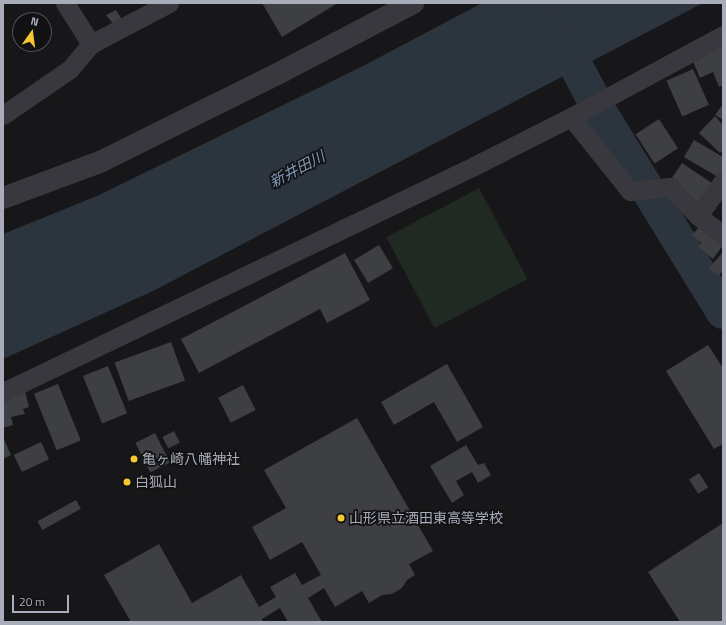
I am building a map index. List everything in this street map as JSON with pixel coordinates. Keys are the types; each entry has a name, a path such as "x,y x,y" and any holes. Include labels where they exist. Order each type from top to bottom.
{"street":[{"path":"65,3 91,44"},
{"path":"3,115 70,69 91,44 169,3"},
{"path":"3,198 100,162 283,71 413,3"},
{"path":"3,392 474,166 571,117 723,35"},
{"path":"571,117 630,191 670,187 698,216 723,235"},
{"path":"698,216 723,181"}],"shaded area":[{"path":"479,188 527,279 435,328 386,237"}],"water":[{"name":"新井田川","path":"482,3 703,3 153,291 3,359 3,234 97,196 363,66"}],"building":[{"path":"262,3 338,3 282,37"},
{"path":"116,10 126,26 118,30 106,15"},
{"path":"723,46 723,85 719,87 713,72 700,78 692,59"},
{"path":"693,69 709,105 682,116 667,81"},
{"path":"723,104 723,120 715,115"},
{"path":"715,116 723,125 723,150 720,153 699,133"},
{"path":"659,119 678,148 655,164 636,134"},
{"path":"694,140 723,157 723,180 684,157"},
{"path":"682,163 715,185 702,205 669,183"},
{"path":"700,226 723,245 713,259 698,247 702,243 692,235"},
{"path":"379,245 393,268 368,283 354,260"},
{"path":"723,252 723,271 718,276 709,268"},
{"path":"345,253 370,300 327,323 320,309 199,373 181,339"},
{"path":"171,342 185,381 129,401 115,363"},
{"path":"708,345 723,368 723,444 714,449 666,371"},
{"path":"447,364 483,427 457,442 434,402 394,425 381,402"},
{"path":"108,366 127,413 102,423 83,376"},
{"path":"58,384 81,441 57,450 34,394"},
{"path":"243,385 256,410 231,423 218,398"},
{"path":"25,391 29,407 23,409 25,414 11,417 13,425 3,428 3,397"},
{"name":"山形県立酒田東高等学校","path":"357,418 433,551 409,564 415,575 407,580 402,588 392,594 382,595 369,603 362,591 335,607 324,588 308,598 322,622 288,622 280,608 262,619 263,622 131,622 104,575 159,544 192,603 241,575 259,607 276,597 270,587 295,573 302,585 321,575 302,542 270,560 252,527 286,508 264,470"},
{"path":"174,431 180,443 168,448 162,437"},
{"path":"155,433 170,462 150,472 135,443"},
{"path":"3,437 11,455 3,459"},
{"path":"41,442 49,459 22,472 14,455"},
{"path":"466,445 478,465 484,463 491,475 478,483 472,472 456,481 464,495 452,503 430,466"},
{"path":"699,473 708,487 698,494 689,480"},
{"path":"76,500 81,509 42,530 38,521"},
{"path":"723,523 723,622 680,622 648,572"}],"waterway":[{"path":"556,28 603,117 723,312"}],"place":[{"name":"亀ヶ崎八幡神社","path":"134,459"},
{"name":"白狐山","path":"127,482"},
{"name":"山形県立酒田東高等学校","path":"341,518"}]}
